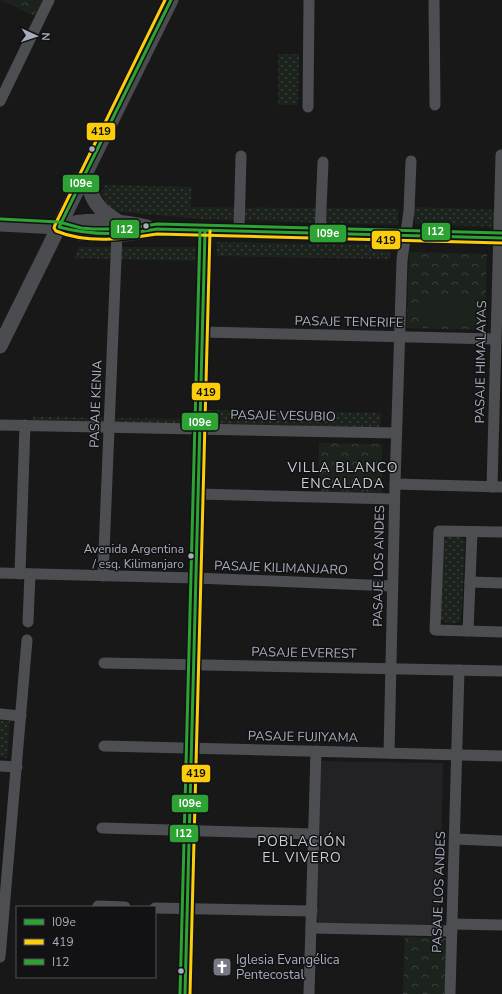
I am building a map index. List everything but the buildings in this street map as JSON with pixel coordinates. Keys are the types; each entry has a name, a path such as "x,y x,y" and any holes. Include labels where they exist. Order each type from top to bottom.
{"main road":[{"path":"1,343 171,0"},
{"path":"86,174 89,190 98,206 118,228"},
{"path":"0,224 59,227 83,222 118,228 141,225 157,229 205,231 500,238"},
{"path":"185,994 205,231"}],"street":[{"path":"0,101 49,0"},
{"path":"308,107 309,0"},
{"path":"434,0 435,105"},
{"name":"PASAJE HIMALAYAS","path":"497,487 496,339 500,238 501,155"},
{"path":"239,232 241,156"},
{"name":"PASAJE LOS ANDES","path":"389,753 394,499 402,260 409,211 411,161"},
{"path":"320,234 322,162"},
{"name":"PASAJE KENIA","path":"103,576 118,228"},
{"name":"PASAJE TENERIFE","path":"203,332 496,339"},
{"name":"PASAJE VESUBIO","path":"0,425 396,433"},
{"path":"24,426 25,574 28,622"},
{"path":"395,484 497,487"},
{"path":"198,494 394,499"},
{"path":"502,532 439,531 435,630 502,632"},
{"path":"468,631 472,532"},
{"name":"PASAJE KILIMANJARO","path":"0,573 196,578 392,586"},
{"path":"470,582 502,583"},
{"path":"0,957 27,640"},
{"name":"PASAJE EVEREST","path":"104,663 502,671"},
{"name":"PASAJE LOS ANDES","path":"450,994 459,670"},
{"path":"0,714 21,716"},
{"name":"PASAJE FUJIYAMA","path":"104,746 502,756"},
{"path":"309,994 316,751"},
{"path":"0,766 17,768"},
{"path":"102,828 314,834"},
{"path":"454,840 502,841"},
{"path":"156,908 312,911"},
{"path":"311,928 452,928 502,925"}],"shaded area":[{"path":"317,761 443,763 440,924 431,928 321,926 314,914"}],"green space":[{"path":"1,0 42,0 34,16"},
{"path":"278,54 299,54 298,105 278,105"},
{"path":"105,185 192,187 190,207 398,209 398,225 203,219 112,211 101,194"},
{"path":"414,207 502,210 502,227 415,224"},
{"path":"217,242 390,245 390,259 217,256"},
{"path":"79,247 196,247 195,261 74,258"},
{"path":"409,252 487,254 485,330 407,328"},
{"path":"421,294 477,295 476,326 420,325"},
{"path":"208,410 381,413 380,427 208,424"},
{"path":"33,417 187,419 187,426 33,424"},
{"path":"319,443 382,444 382,493 319,493"},
{"path":"448,537 461,537 465,541 461,621 453,623 445,622 441,619 443,541"},
{"path":"0,721 10,721 7,758 0,757"},
{"path":"405,937 446,938 444,994 403,994"}],"transit line":[{"name":"419","path":"165,0 55,225 54,228 56,231 80,238 93,239 119,239 157,234 502,243"},
{"name":"I09e","path":"171,0 59,227 84,232 108,234 157,229 502,238"},
{"name":"I12","path":"0,219 59,222 81,228 93,229 125,229 157,224 502,233"},
{"name":"I12","path":"180,994 200,231"},
{"name":"I09e","path":"185,994 205,231"},
{"name":"419","path":"190,994 210,231"}],"place":[{"name":"Avenida Argentina / esq. Kilimanjaro","path":"191,556"},
{"name":"Iglesia Evangélica Pentecostal","path":"222,967"}],"district":[{"name":"VILLA BLANCO ENCALADA","path":"343,476"},
{"name":"POBLACIÓN EL VIVERO","path":"302,850"}]}
